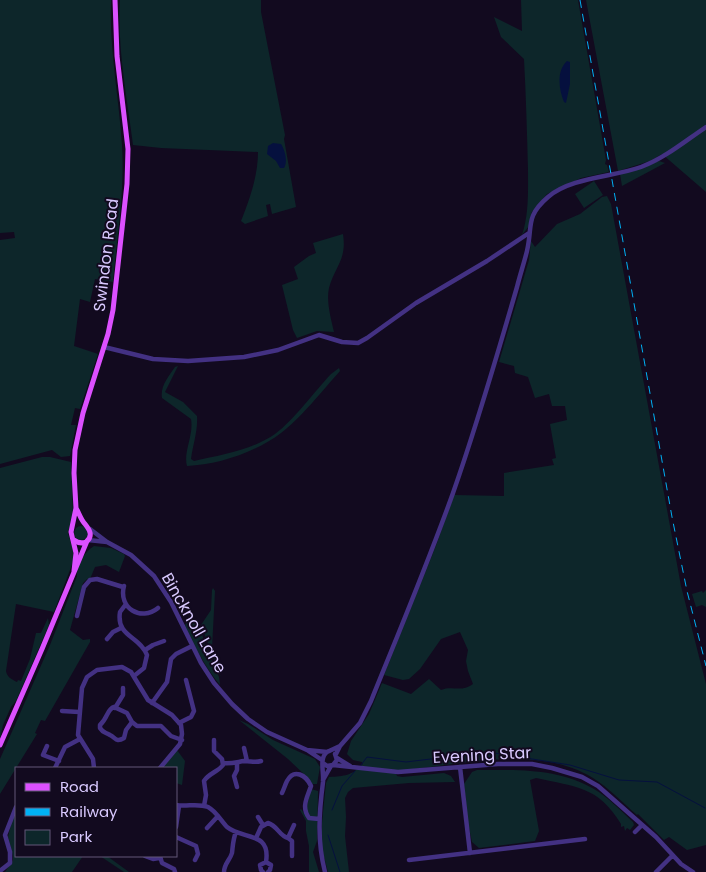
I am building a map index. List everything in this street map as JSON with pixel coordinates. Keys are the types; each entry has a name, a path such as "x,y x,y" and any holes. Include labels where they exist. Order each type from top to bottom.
{"main road":[{"name":"Swindon Road","path":"73,528 76,508 74,467 77,437 104,347 115,298 128,165 117,56 115,0"},
{"name":"Swindon Road","path":"76,508 85,524"},
{"path":"0,745 90,536 90,529 85,524 79,524 73,528 71,535 74,540 76,556 74,571"},
{"path":"74,540 79,543 87,541"}],"street":[{"path":"323,781 337,756 340,746 360,723 372,701 452,495 477,420 527,252 528,233 533,215 549,196 582,181 620,173 655,161 706,128"},
{"path":"104,347 153,359 188,360 244,356 278,350 319,335 342,342 358,343 416,303 480,266 528,233"},
{"name":"Bincknoll Lane","path":"90,529 107,542 131,555 154,576 171,602 192,646 214,683 240,712 266,732 307,750 323,761"},
{"name":"Bincknoll Lane","path":"87,541 107,542"},
{"path":"76,616 84,587 90,580 97,579 124,586 123,594 126,604 132,610 141,614 150,614 158,608"},
{"path":"126,604 120,612 121,628 146,650 148,657 146,666 134,676"},
{"path":"107,639 121,628"},
{"path":"146,650 153,644 164,641"},
{"path":"152,703 166,682 171,659 176,654 192,646"},
{"path":"94,767 93,759 80,739 78,731 83,684 93,672 100,669 122,666 128,669 134,676 145,696 152,703 172,715 180,723 182,740 177,750 161,767"},
{"path":"180,723 191,717 194,711 186,680"},
{"path":"124,688 123,695 115,708 111,708 106,720 100,724 101,731 111,735 116,740 122,740 132,722"},
{"path":"115,708 127,714 132,722 142,727 160,726 170,736 182,740"},
{"path":"62,711 79,712"},
{"path":"56,767 65,747 80,739"},
{"path":"214,740 214,751 223,763"},
{"path":"47,746 43,755 59,761"},
{"path":"325,872 319,846 323,756 328,751 340,746"},
{"path":"244,748 247,762"},
{"name":"Bincknoll Lane","path":"307,750 328,751"},
{"path":"328,751 337,756"},
{"name":"Evening Star","path":"337,756 351,766"},
{"path":"223,763 255,763 261,760"},
{"path":"323,761 326,765 332,766"},
{"path":"204,806 206,795 204,781 208,775 222,767 223,763"},
{"path":"237,764 234,776 237,787"},
{"name":"Evening Star","path":"332,766 351,766 398,772 514,764 536,765 556,769 582,777 598,786 656,836 672,856 684,867 693,872"},
{"path":"460,767 470,853"},
{"path":"282,793 286,782 291,777 298,774 302,775 311,786 304,810 309,818 319,819"},
{"path":"178,805 204,806 211,809 227,827 261,841 266,850 266,862"},
{"path":"0,871 10,863 10,852 5,835 15,810"},
{"path":"207,828 218,816"},
{"path":"258,817 263,825"},
{"path":"263,825 271,824 283,836 292,841 292,856"},
{"path":"635,832 642,824"},
{"path":"256,838 263,825"},
{"path":"288,838 294,825"},
{"path":"224,872 225,865 232,854 231,846 236,832"},
{"path":"178,838 196,846 198,854 195,860"},
{"path":"409,860 585,839"},
{"path":"656,872 672,856"},
{"path":"148,857 153,859 160,857 162,863 176,872"},
{"path":"266,862 271,866 269,871 278,872"},
{"path":"262,872 260,865 266,862"}],"green space":[{"path":"0,0 111,0 111,36 123,162 122,196 113,282 95,279 90,302 80,299 74,346 98,354 80,409 75,408 71,425 76,425 70,456 61,457 52,450 0,464 0,240 15,238 14,232 0,233"},
{"path":"120,0 261,0 261,12 285,135 284,139 296,207 272,214 270,204 266,205 268,216 245,224 241,221 253,187 258,152 133,145 121,54"},
{"path":"521,0 578,0 606,160 605,164 609,172 581,178 547,194 532,212 529,226 522,235 527,211 528,186 524,59 501,37 494,17 522,31"},
{"path":"586,0 706,0 706,192 662,154 650,161 618,171"},
{"path":"659,161 665,163 622,186 620,174"},
{"path":"594,181 603,195 584,208 575,194"},
{"path":"607,196 611,204 681,586 706,684 706,845 687,850 669,837 664,840 638,814 605,786 571,767 547,761 522,759 496,760 395,771 397,776 402,777 444,773 451,776 455,782 409,783 353,788 345,798 345,836 349,872 328,872 320,842 326,783 329,777 348,775 363,764 353,760 347,754 351,741 369,714 382,683 411,694 429,679 441,690 449,688 461,689 473,684 466,661 468,650 460,632 441,639 420,669 409,679 403,680 384,675 437,543 454,495 504,496 504,473 554,465 552,459 556,458 550,424 567,420 565,406 552,406 549,394 535,398 528,377 515,373 514,366 499,362 529,260 531,241 535,247 557,224 580,214 602,197"},
{"path":"343,234 342,257 331,280 328,293 329,310 334,332 317,331 297,338 293,330 282,285 298,279 294,267 316,253 313,243"},
{"path":"178,366 165,392 183,402 197,416 191,459 194,461 246,448 266,440 296,414 331,374 339,368 340,371 296,420 271,440 248,452 224,460 187,466 186,455 192,425 191,419 162,398 162,389 166,381 175,367"},
{"path":"42,457 71,462 73,514 68,533 73,550 73,562 54,612 16,604 6,671 11,679 17,682 18,680 21,681 30,659 36,633 41,633 48,618 49,625 16,701 11,707 3,725 0,739 0,468"},
{"path":"81,526 86,528 88,533 86,538 81,540 76,538 74,533 76,528"},
{"path":"94,546 111,548 125,556 119,572 106,565 95,567 90,579 83,583 70,630 83,640 90,639 90,642 45,721 41,720 35,733 37,734 0,794 0,759 50,645 77,576 80,563 87,551"},
{"path":"213,588 215,591 212,648 221,678 201,625 211,610"},
{"path":"706,590 706,607 702,605 696,607 692,594 702,591 703,593"},
{"path":"187,620 196,621 199,624 206,647 219,677 220,685 205,664 193,642 185,626"},
{"path":"239,720 273,740 315,759 320,767 317,784 312,784 288,759"},
{"path":"177,750 185,761 182,785 178,784 178,767 161,767"},
{"path":"477,770 537,772 566,777 599,792 634,825 630,830 627,828 625,831 624,826 621,827 621,824 604,802 585,790 536,778 530,780 539,831 535,841 479,848 472,842 464,784 472,772"},
{"path":"311,789 318,791 317,841 313,852 319,872 309,872 309,846 306,821 300,810 305,814"},
{"path":"15,815 15,857 82,857 72,872 5,872 13,860 8,837"},
{"path":"102,857 108,857 129,872 124,872"}],"shaded area":[{"path":"567,61 570,62 570,84 566,103 562,97 560,75"},
{"path":"273,143 281,144 285,153 284,168 280,168 276,161 267,154 268,146"}],"waterway":[{"path":"361,765 367,757 406,762 488,752 570,765 619,780 657,782 705,808"},
{"path":"332,810 342,786 355,771"},
{"path":"328,835 340,872"}],"railway":[{"path":"580,0 672,517 687,591 706,666"}]}
